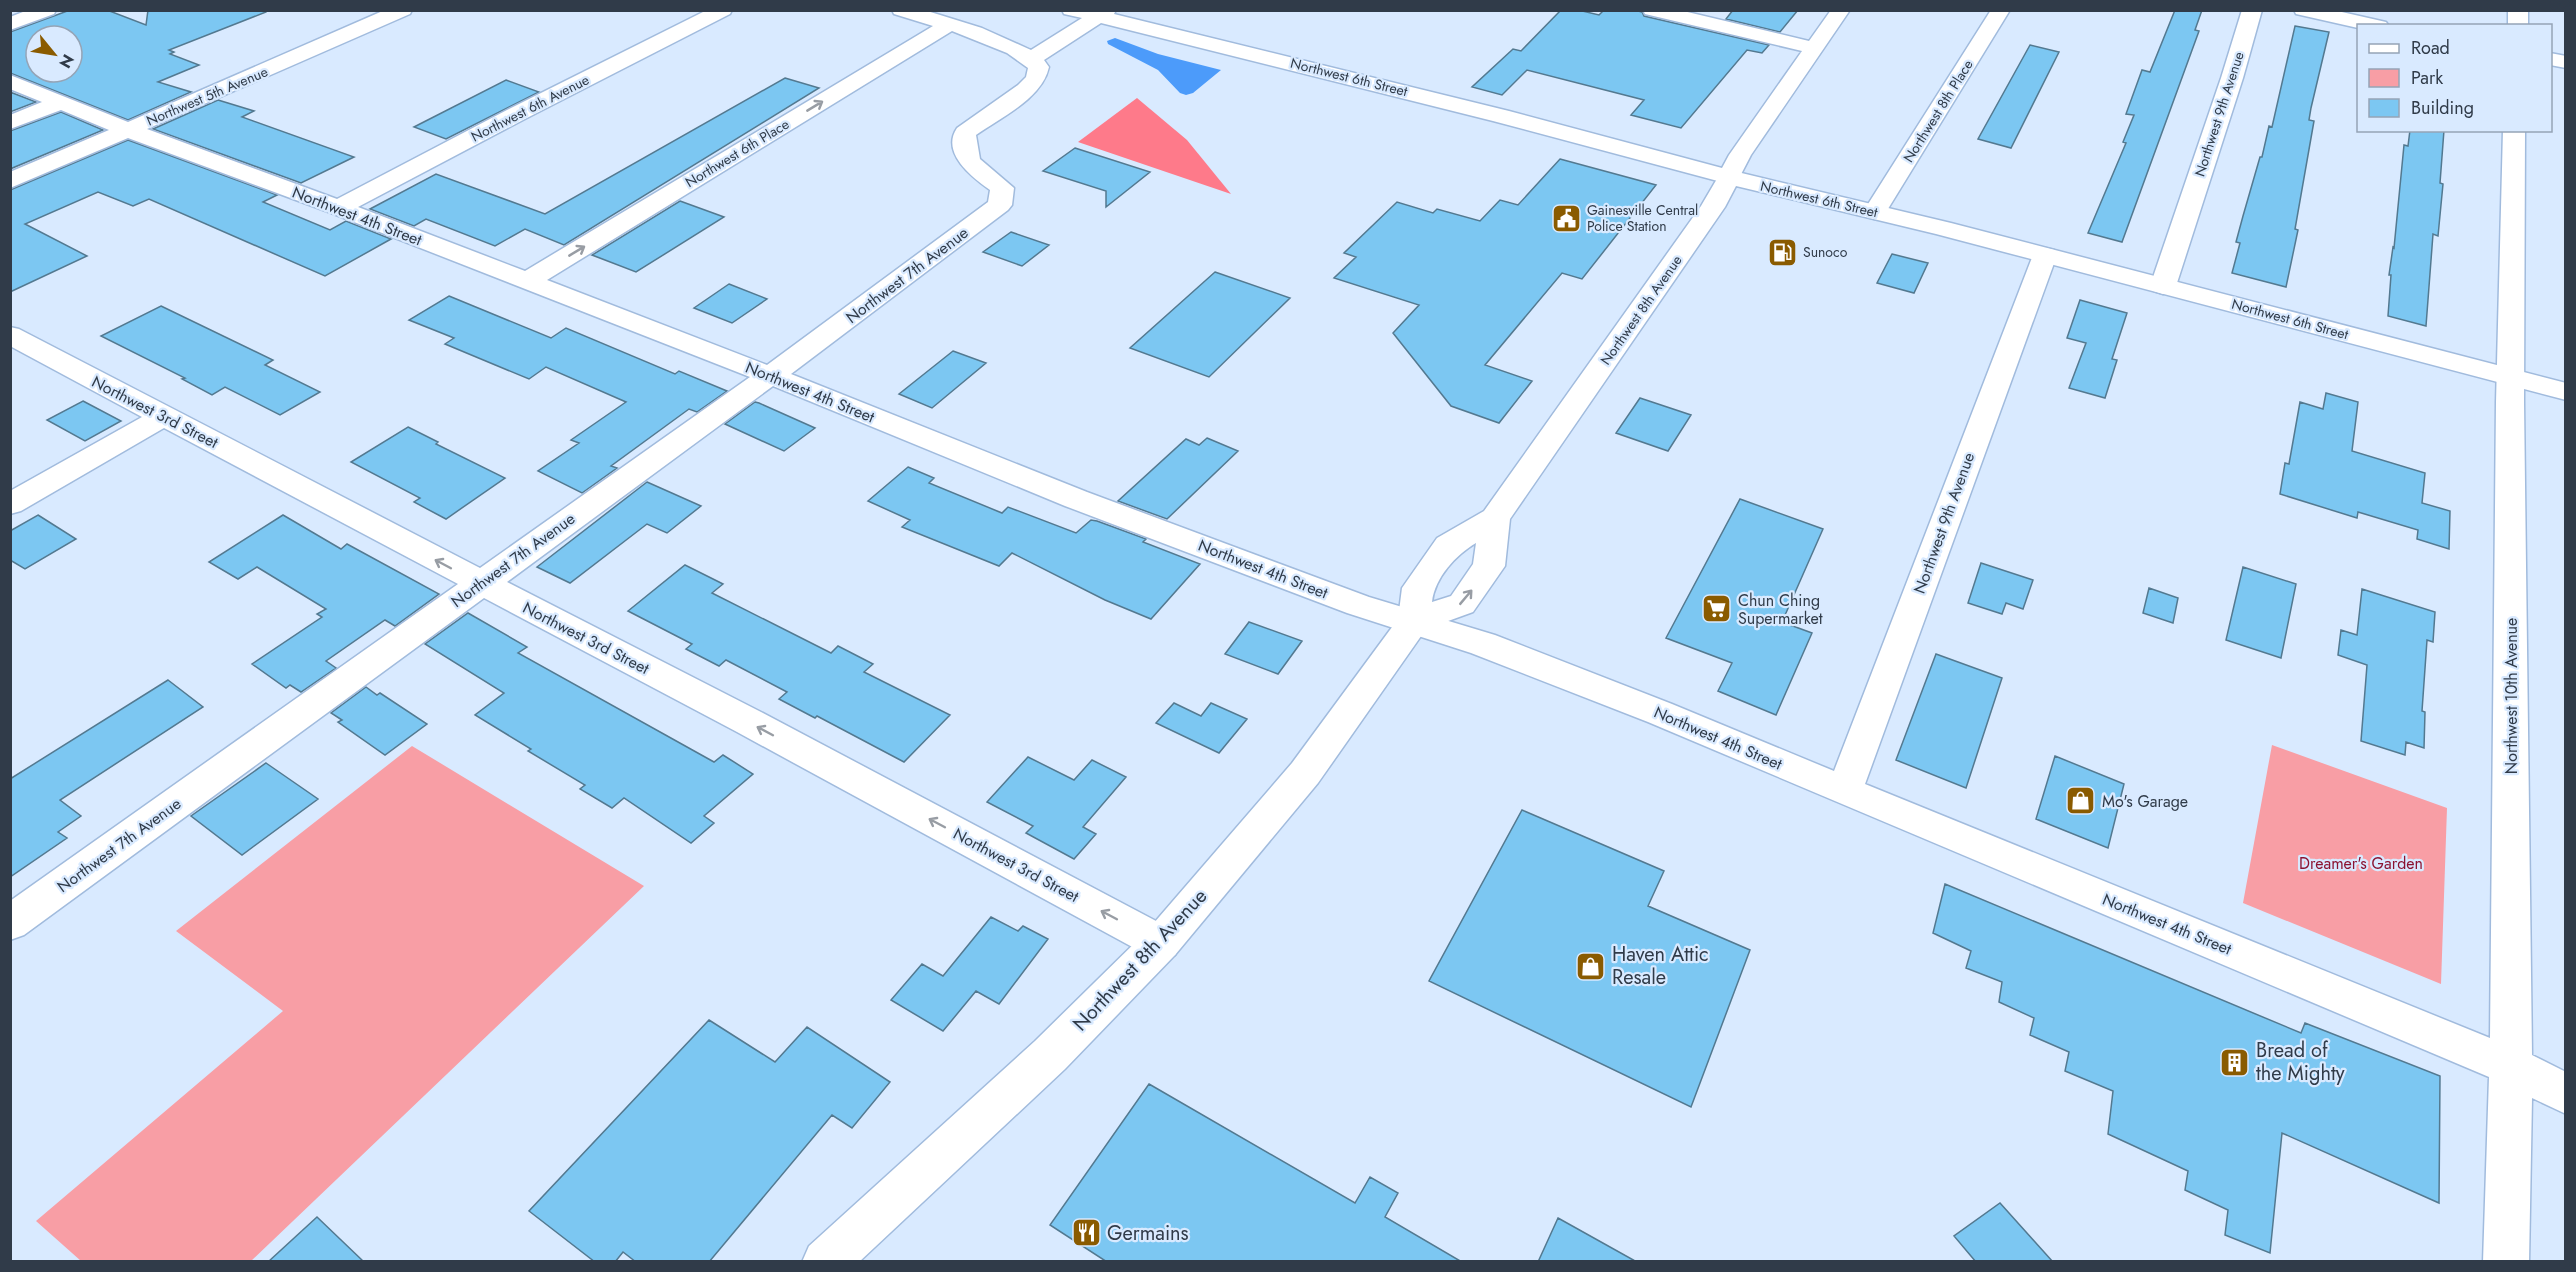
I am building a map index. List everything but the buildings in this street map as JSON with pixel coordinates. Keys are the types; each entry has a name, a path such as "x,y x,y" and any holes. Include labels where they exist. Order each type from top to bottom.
{"street":[{"path":"10,24 47,10"},
{"name":"Northwest 5th Avenue","path":"10,181 403,10"},
{"name":"Northwest 6th Avenue","path":"339,208 515,115 723,10"},
{"path":"901,10 1006,45 1033,58 1103,14"},
{"name":"Northwest 6th Street","path":"1071,10 1103,14 1729,177 2044,255 2565,392"},
{"path":"1652,10 1814,48"},
{"name":"Northwest 8th Avenue","path":"825,1262 1050,1055 1161,943 1305,773 1414,621 1418,588 1448,546 1495,518 1713,207 1740,155 1841,10"},
{"name":"Northwest 8th Place","path":"1875,212 2001,10"},
{"name":"Northwest 9th Avenue","path":"2163,286 2232,78 2252,10"},
{"path":"2303,10 2370,24"},
{"name":"Northwest 6th Place","path":"527,281 948,25"},
{"name":"Northwest 7th Avenue","path":"10,923 771,376 1000,205 1002,188 973,165 963,150 964,133 1026,90 1036,79 1039,67 1033,58"},
{"name":"Northwest 4th Street","path":"10,81 180,151 339,208 771,376 1098,507 1358,605 1483,644 1660,713 2511,1066 2565,1094"},
{"path":"10,123 61,102"},
{"name":"Northwest 10th Avenue","path":"2506,1262 2511,1066 2511,378 2514,132"},
{"name":"Northwest 9th Avenue","path":"1844,791 2044,255"},
{"name":"Northwest 3rd Street","path":"10,335 749,722 1161,943"},
{"path":"10,504 164,416"},
{"name":"Northwest 8th Avenue","path":"1414,621 1462,604 1489,566 1495,518"},
{"name":"Northwest 4th Street","path":"2511,1066 2565,1072"}],"green space":[{"name":"Dreamer's Garden","path":"2272,745 2447,808 2441,984 2243,903"},
{"path":"412,746 644,886 251,1261 81,1261 36,1221 283,1011 176,931"}],"shaded area":[{"path":"1137,98 1187,140 1231,194 1078,142"}],"water":[{"path":"1115,38 1158,54 1221,70 1193,93 1186,95 1180,93 1158,70 1108,44 1107,41"}],"place":[{"name":"Gainesville Central Police Station","path":"1566,218"},
{"name":"Sunoco","path":"1782,252"},
{"name":"Chun Ching Supermarket","path":"1717,609"},
{"name":"Mo's Garage","path":"2081,801"},
{"name":"Haven Attic Resale","path":"1591,966"},
{"name":"Bread of the Mighty","path":"2235,1062"},
{"name":"Germains","path":"1086,1233"}]}
